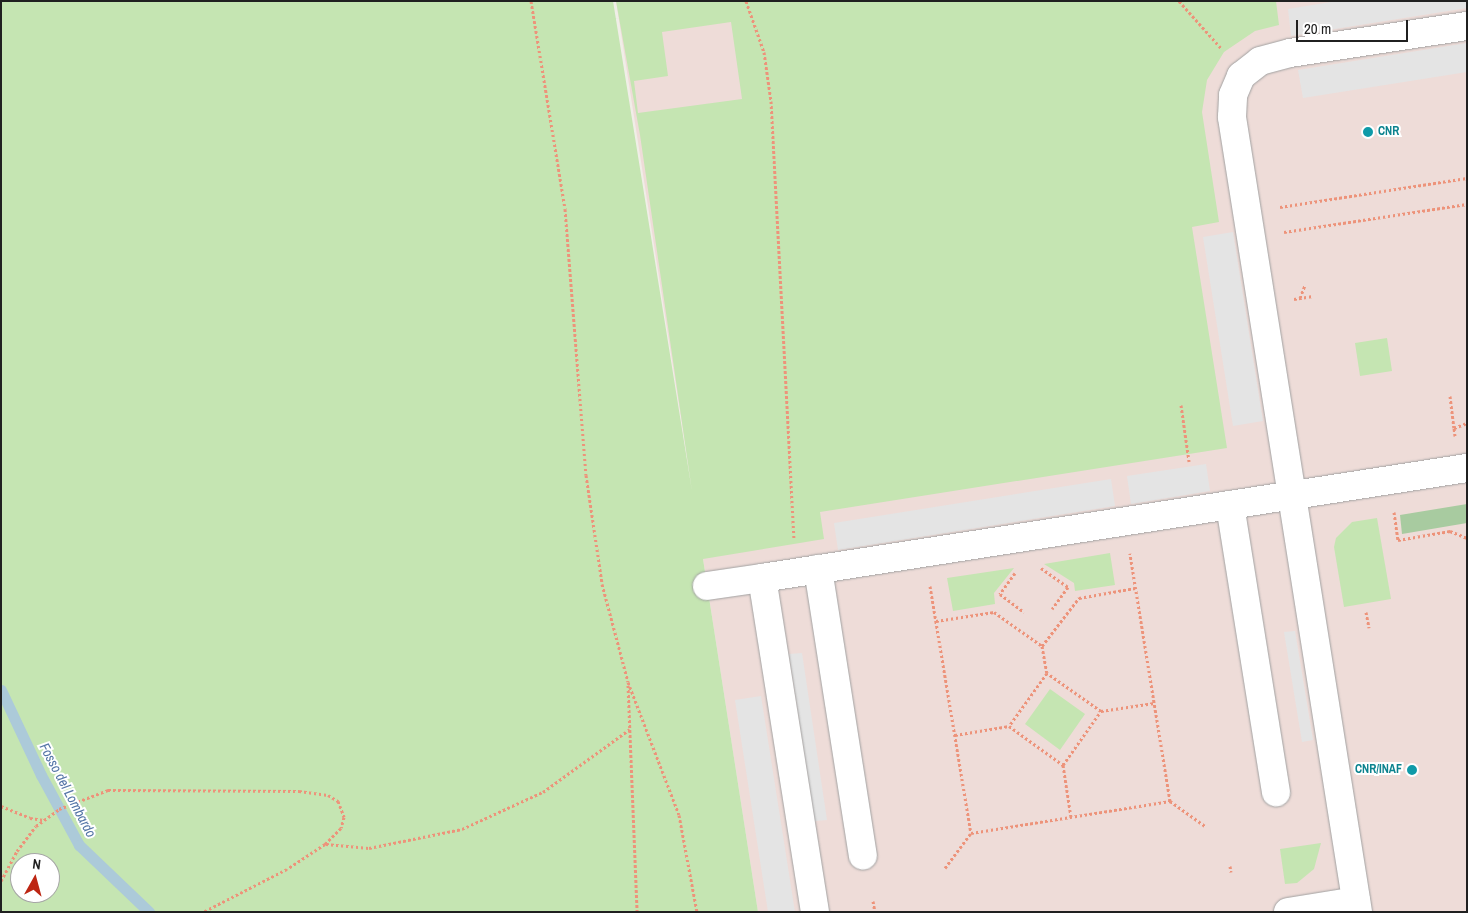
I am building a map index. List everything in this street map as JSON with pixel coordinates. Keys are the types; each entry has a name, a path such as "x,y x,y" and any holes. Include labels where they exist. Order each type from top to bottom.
{"lane":[{"path":"1288,912 1357,906 1232,117 1233,96 1241,76 1260,61 1290,53 1467,26"},
{"path":"706,586 1467,468"},
{"path":"1230,505 1276,792"},
{"path":"807,571 863,855"},
{"path":"762,578 815,912"}],"path":[{"path":"531,1 566,209 592,523 602,584 628,682 679,816 697,912"},
{"path":"746,1 764,52 771,101 807,571"},
{"path":"1179,1 1223,50"},
{"path":"1277,207 1467,178"},
{"path":"1281,233 1467,204"},
{"path":"1300,298 1305,285"},
{"path":"1450,396 1454,428"},
{"path":"1181,405 1189,461"},
{"path":"1392,505 1398,540 1450,531 1467,538"},
{"path":"1128,544 1170,801"},
{"path":"1041,568 1068,587 1052,609"},
{"path":"1017,571 1000,594 1024,612"},
{"path":"928,576 971,833 946,868"},
{"path":"1042,646 1079,598 1135,588"},
{"path":"936,621 994,612 1042,646 1047,673 1101,711 1154,703"},
{"path":"1366,612 1369,628"},
{"path":"955,735 1009,726 1047,673"},
{"path":"628,682 637,912"},
{"path":"1071,817 1063,765 1101,711"},
{"path":"1009,726 1063,765"},
{"path":"325,844 369,848 462,830 543,792 630,729"},
{"path":"1,881 17,851 45,820 59,809 108,790 299,791 328,796 338,801 342,809 341,828 325,844 287,870 203,912"},
{"path":"971,833 1170,801 1205,826"},
{"path":"1,806 30,818 45,820"},
{"path":"1230,866 1231,872"},
{"path":"873,901 875,912"},
{"path":"880,912 886,912"}],"shaded area":[{"path":"616,1 1467,1 1467,912 758,912"},
{"path":"1337,1 1467,1 1467,8 1291,36 1288,9"},
{"path":"1467,43 1467,72 1303,98 1298,70"},
{"path":"1233,232 1263,421 1233,426 1203,237"},
{"path":"1206,464 1210,491 1131,504 1127,476"},
{"path":"1111,479 1115,506 838,550 834,523"},
{"path":"1295,631 1313,740 1302,742 1284,632"},
{"path":"802,653 827,820 815,821 789,654"},
{"path":"761,696 795,912 768,912 735,700"}],"green space":[{"path":"1,1 613,1 692,491 640,135 616,1 1276,1 1279,25 1255,31 1224,52 1207,80 1202,112 1219,222 1192,227 1227,448 820,512 824,539 703,559 758,912 1,912","holes":["731,22 742,99 638,113 634,81 668,76 662,32"]},
{"path":"1387,338 1392,371 1360,376 1355,343"},
{"path":"1467,504 1467,523 1402,534 1400,515"},
{"path":"1377,518 1391,599 1344,607 1334,547 1336,538 1352,522"},
{"path":"1110,553 1115,585 1075,591 1074,583 1044,564"},
{"path":"1014,568 994,593 995,604 953,611 947,578"},
{"path":"1050,689 1085,714 1060,750 1025,724"},
{"path":"1321,843 1314,869 1297,883 1285,884 1280,849"}],"waterway":[{"name":"Fosso del Lombardo","path":"1,690 41,775 79,845 149,912"}],"place":[{"name":"CNR","path":"1368,132"},
{"name":"CNR/INAF","path":"1412,770"}]}
